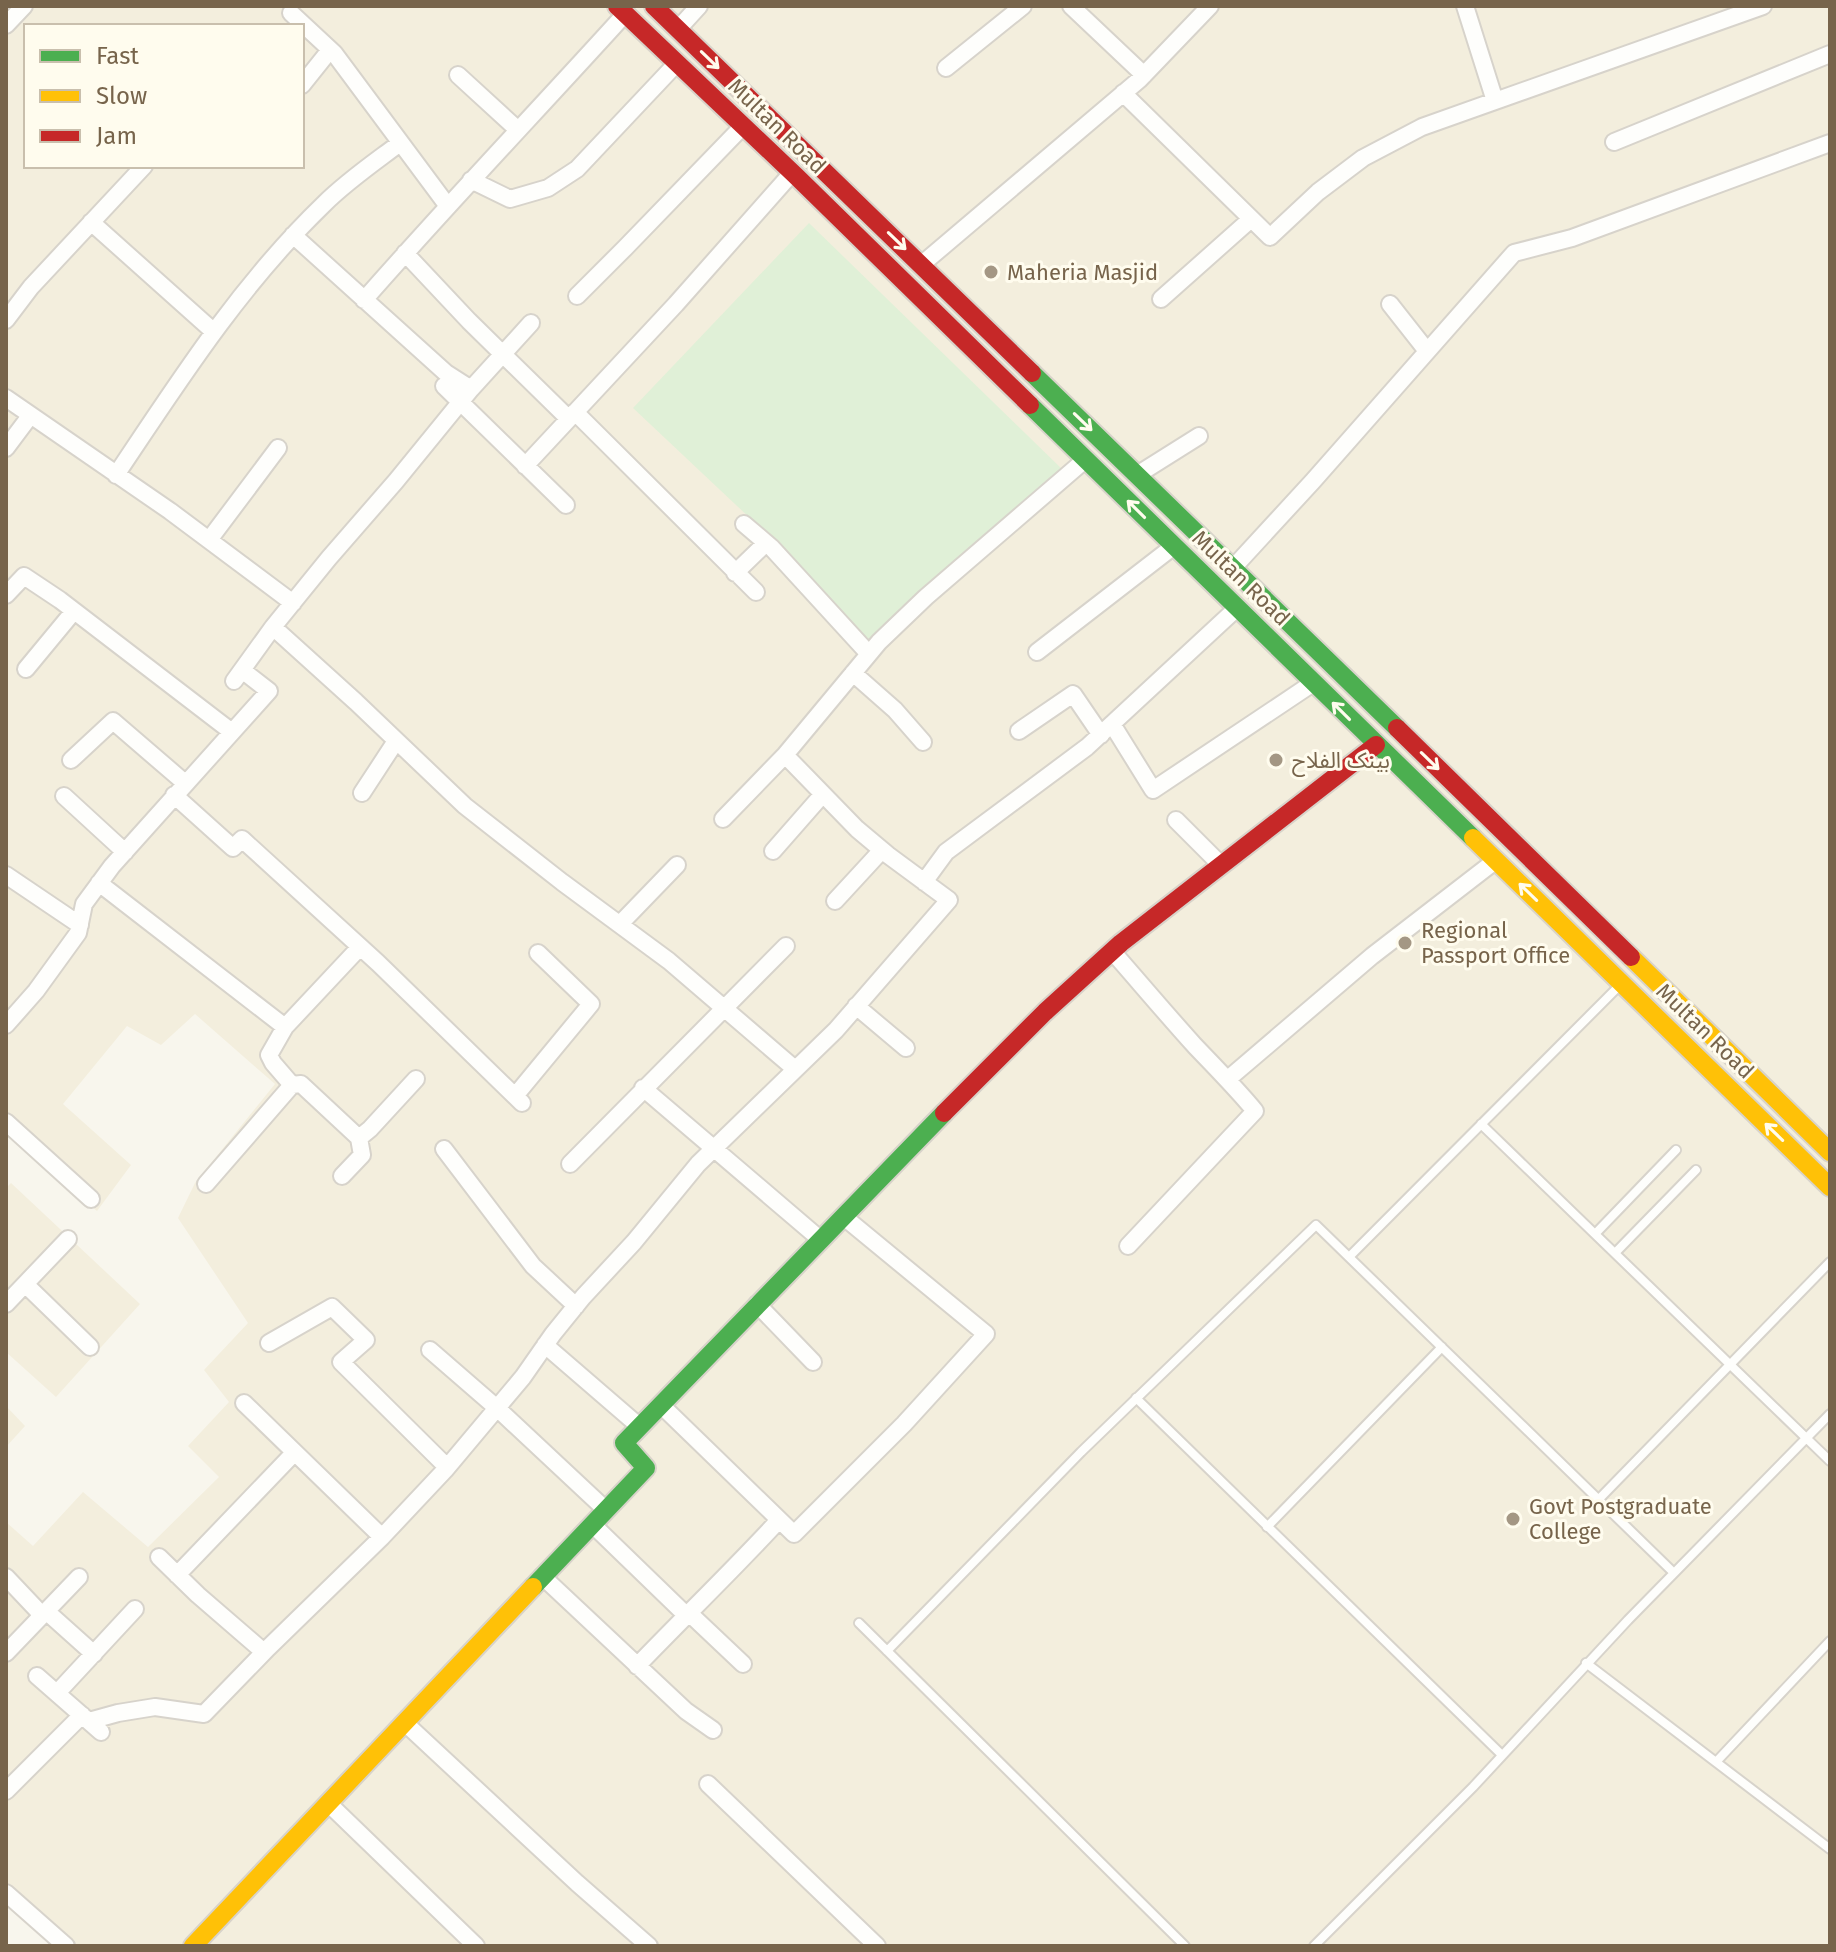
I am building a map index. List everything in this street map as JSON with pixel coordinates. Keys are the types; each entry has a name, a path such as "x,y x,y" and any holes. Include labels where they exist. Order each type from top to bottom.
{"main road":[{"name":"Multan Road","path":"654,6 1830,1152"},
{"name":"Multan Road","path":"621,10 1086,459 1830,1187"},
{"path":"193,1946 646,1468 624,1443 909,1148 1045,1012 1112,951 1376,745"}],"street":[{"path":"6,25 24,6"},
{"path":"678,29 699,6"},
{"path":"946,68 1004,12 1023,6"},
{"path":"1071,6 1144,75"},
{"path":"921,265 1144,75 1210,6"},
{"path":"1465,6 1495,101"},
{"path":"1123,93 1270,237 1318,192 1363,158 1422,127 1763,6"},
{"path":"281,24 294,9 330,50 447,205"},
{"path":"364,300 518,130 621,10"},
{"path":"304,82 330,50"},
{"path":"1614,142 1830,54"},
{"path":"471,180 510,199 548,188 577,169 677,63"},
{"path":"458,75 518,130"},
{"path":"577,296 743,126"},
{"path":"116,475 213,331 293,235 327,201 400,143"},
{"path":"1233,568 1514,253 1572,238 1830,143"},
{"path":"6,320 31,287 142,168"},
{"path":"525,466 676,304 792,173"},
{"path":"1161,299 1251,219"},
{"path":"91,222 213,331"},
{"path":"293,235 446,373 525,466 566,505"},
{"path":"405,253 502,354 572,416 756,592"},
{"path":"1390,304 1427,351"},
{"path":"6,1025 36,991 78,933 84,904 99,883 269,691 238,676 273,627 531,323"},
{"path":"444,386 466,396"},
{"path":"6,398 209,540 293,603"},
{"path":"6,448 30,416"},
{"path":"1137,475 1199,436"},
{"path":"209,540 278,448"},
{"path":"723,819 785,755 869,654 926,597 1086,459"},
{"path":"744,524 766,543 869,654"},
{"path":"735,573 766,543"},
{"path":"1037,652 1174,546"},
{"path":"6,595 24,576 232,732"},
{"path":"924,882 946,852 1087,747 1237,608"},
{"path":"26,669 74,611"},
{"path":"273,627 465,806 669,961 795,1069"},
{"path":"853,673 895,710 923,742"},
{"path":"1019,731 1073,694 1153,790 1313,683"},
{"path":"71,760 113,721 233,848 242,839 360,947 518,1100 591,1004 538,953"},
{"path":"362,793 396,741"},
{"path":"6,1791 91,1723 118,1713 155,1707 204,1714 382,1537 447,1467 498,1409 576,1306 698,1164 836,1030 949,900 857,829 785,755"},
{"path":"773,851 823,794"},
{"path":"64,796 125,852"},
{"path":"1176,820 1220,864"},
{"path":"835,901 882,850"},
{"path":"1228,1079 1372,956 1495,861"},
{"path":"620,924 677,865"},
{"path":"6,875 80,925"},
{"path":"99,883 285,1027"},
{"path":"570,1164 786,946"},
{"path":"292,1085 269,1055 285,1027 360,947"},
{"path":"1112,951 1255,1111 1128,1246"},
{"path":"856,1006 906,1048"},
{"path":"359,1138 416,1079"},
{"path":"206,1184 292,1085 301,1084 359,1138 362,1155 342,1176"},
{"path":"643,1088 821,1240"},
{"path":"6,1122 91,1199"},
{"path":"444,1149 533,1266 576,1306"},
{"path":"661,1405 794,1534 904,1424 986,1334 844,1217"},
{"path":"6,1304 68,1239"},
{"path":"25,1284 90,1347"},
{"path":"757,1304 813,1362"},
{"path":"269,1343 332,1307 366,1340 341,1362 447,1467"},
{"path":"545,1345 640,1427"},
{"path":"430,1350 606,1510"},
{"path":"244,1403 382,1537"},
{"path":"177,1575 294,1453"},
{"path":"637,1666 779,1520"},
{"path":"592,1524 743,1664"},
{"path":"159,1557 264,1652"},
{"path":"542,1576 686,1711 713,1730"},
{"path":"6,1577 94,1654"},
{"path":"6,1653 79,1577"},
{"path":"57,1693 135,1609"},
{"path":"37,1676 91,1723"},
{"path":"405,1723 649,1946"},
{"path":"708,1784 877,1946"},
{"path":"328,1803 476,1946"},
{"path":"6,1893 66,1946"}],"lane":[{"path":"1349,1257 1621,983"},
{"path":"1481,1124 1830,1461"},
{"path":"1595,1234 1676,1150"},
{"path":"1615,1253 1696,1170"},
{"path":"887,1651 1081,1452 1316,1225 1674,1573"},
{"path":"1599,1499 1830,1262"},
{"path":"1267,1527 1442,1347"},
{"path":"1136,1398 1502,1755"},
{"path":"1314,1946 1473,1787 1586,1663 1830,1414"},
{"path":"859,1623 1185,1946"},
{"path":"1716,1762 1830,1641"},
{"path":"1586,1663 1830,1849"}],"shaded area":[{"path":"6,6 1830,6 1830,1946 51,1946 6,1902 6,1522 33,1546 83,1492 148,1547 219,1477 188,1446 229,1402 204,1370 248,1323 178,1218 195,1183 275,1084 195,1014 161,1045 127,1026 63,1104 131,1165 97,1211 6,1134"},
{"path":"11,1183 140,1304 56,1397 6,1352 6,1188"},
{"path":"6,1406 25,1426 6,1447"}],"green space":[{"path":"809,223 1064,471 870,644 770,537 633,408"}],"traffic: fast":[{"path":"1032,373 1397,728"},
{"path":"1030,405 1473,838"},
{"path":"533,1587 646,1468 624,1443 944,1113"}],"traffic: slow":[{"path":"1473,838 1830,1187"},
{"path":"1631,957 1830,1152"},
{"path":"193,1946 533,1587"}],"traffic: jam":[{"path":"617,6 1030,405"},
{"path":"654,6 1032,373"},
{"path":"1397,728 1631,957"},
{"path":"944,1113 1045,1012 1121,943 1376,745"}],"place":[{"name":"Maheria Masjid","path":"991,272"},
{"name":"بینک الفلاح","path":"1276,760"},
{"name":"Regional Passport Office","path":"1405,943"},
{"name":"Govt Postgraduate College","path":"1513,1519"}]}
